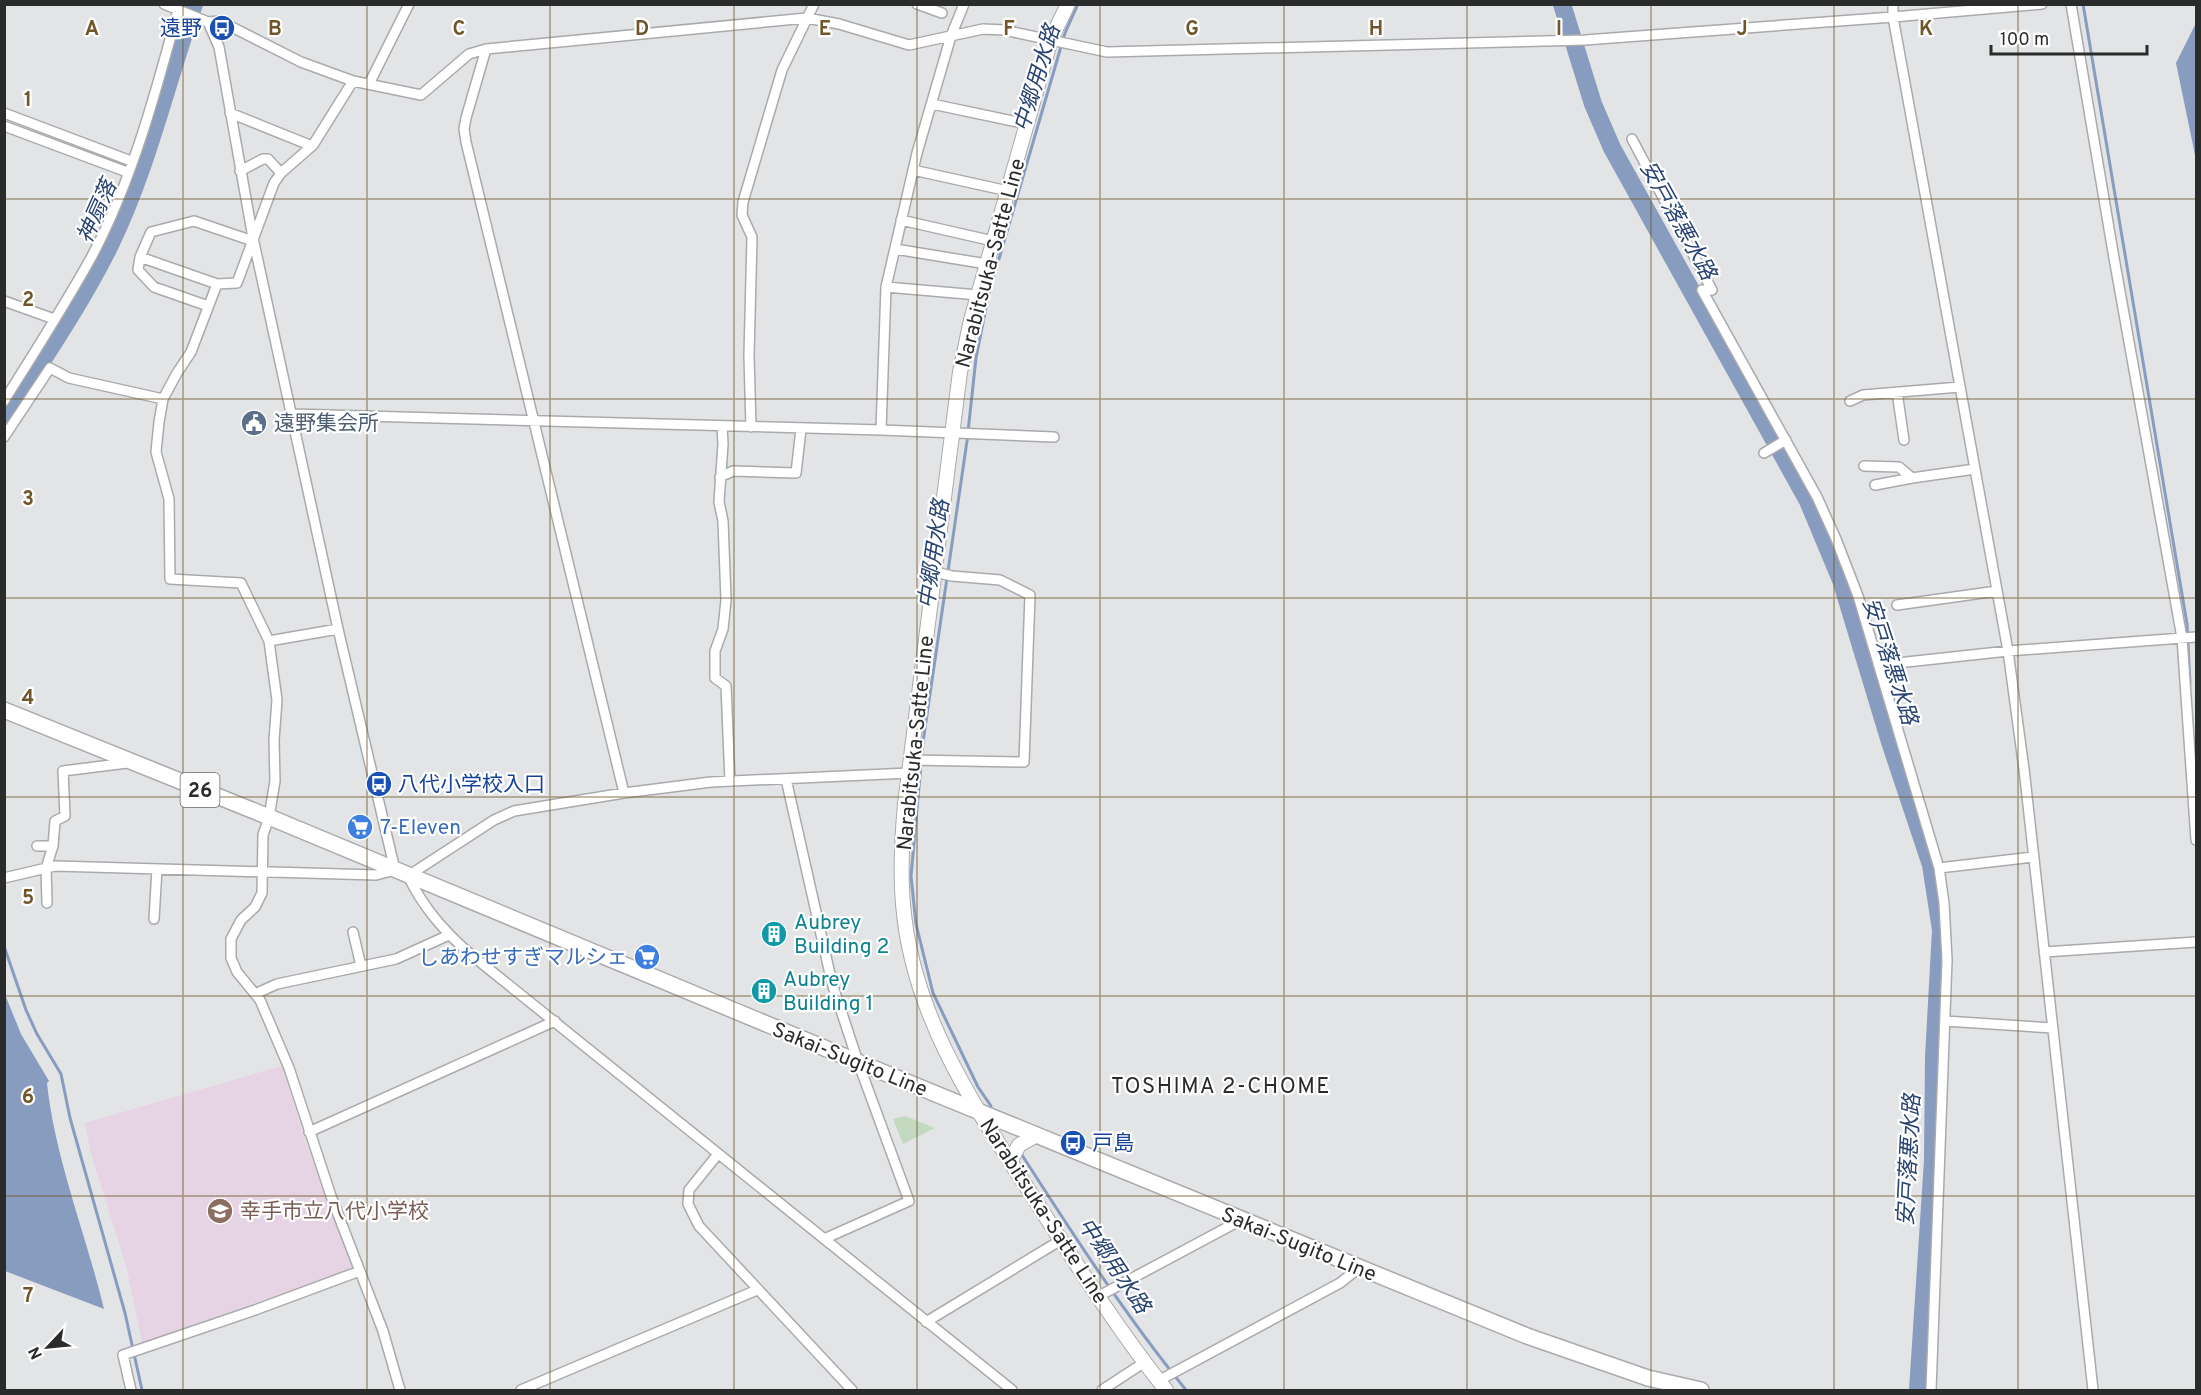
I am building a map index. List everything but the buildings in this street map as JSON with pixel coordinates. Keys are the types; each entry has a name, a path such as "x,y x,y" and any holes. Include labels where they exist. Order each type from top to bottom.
{"main road":[{"name":"Narabitsuka-Satte Line","path":"1068,4 1051,39 978,295 960,372 910,766 902,843 903,903 910,951 917,978 936,1031 956,1074 1061,1240 1162,1385"},
{"name":"Sakai-Sugito Line","path":"4,710 1527,1336 1648,1378 1701,1390"},
{"path":"1010,1162 1019,1145 1037,1135"}],"street":[{"path":"164,4 182,9 208,22 220,21 301,62 353,81 421,95 469,54 486,49 807,18 839,24 909,45 984,29 1004,30 1107,52 1585,40 2042,4"},
{"path":"369,84 409,4"},
{"path":"751,427 749,356 752,237 742,210 782,70 814,4"},
{"path":"916,4 942,13"},
{"path":"881,430 886,287 932,104 951,36 964,4"},
{"path":"1893,4 1893,17 2008,651 2024,769 2093,1390"},
{"path":"2071,4 2182,638 2196,840"},
{"path":"4,401 92,255 127,172 182,9"},
{"path":"208,22 219,47 253,238 338,629 401,873 425,908 448,935 1012,1390"},
{"path":"486,49 466,118 464,129 466,142 624,793"},
{"path":"140,256 217,284 237,283 269,191 281,173 312,146 353,81"},
{"path":"932,104 1027,124"},
{"path":"4,113 131,161"},
{"path":"230,113 312,146"},
{"path":"4,126 127,172"},
{"path":"1632,139 1712,290 1702,290 1817,496 1836,539 1858,596 1939,868 1944,903 1947,960 1931,1390"},
{"path":"240,171 263,159 268,159 281,173"},
{"path":"914,170 1008,191"},
{"path":"902,220 993,241"},
{"path":"208,306 154,287 138,270 140,256 151,232 194,221 247,239 253,238"},
{"path":"895,249 987,264"},
{"path":"217,284 191,352 163,399 156,452 169,499 170,579 241,582 269,641 277,700 274,740 275,781 269,817 263,835 262,893 260,900 241,920 230,945 231,958 237,972 260,1000 289,1068 331,1196 383,1331 400,1390"},
{"path":"886,287 978,295"},
{"path":"4,301 54,319"},
{"path":"4,437 50,368 69,378 163,399"},
{"path":"1850,402 1863,395 1960,387"},
{"path":"1897,392 1905,440"},
{"path":"291,414 952,432 1054,437"},
{"path":"722,426 719,502 723,521 726,600 723,628 715,651 714,664 715,678 726,686 730,781"},
{"path":"720,477 733,471 796,473 801,429"},
{"path":"1764,453 1786,440"},
{"path":"1864,465 1899,467 1912,478"},
{"path":"1875,485 1975,468"},
{"path":"4,878 54,866 261,873 375,875 401,873 514,811 624,793 730,781 786,779 910,766 1024,762 1030,595 1000,580 952,576 935,572"},
{"path":"1897,605 1997,591"},
{"path":"269,641 338,629"},
{"path":"1879,664 2008,651 2196,637"},
{"path":"47,903 46,868 53,846 55,821 65,816 63,771 131,762"},
{"path":"786,779 832,983 909,1201 824,1239"},
{"path":"37,846 53,846"},
{"path":"1939,868 2033,857"},
{"path":"154,919 157,869"},
{"path":"353,932 361,966"},
{"path":"255,994 278,984 396,959 448,935"},
{"path":"2044,952 2196,942"},
{"path":"309,1132 555,1021"},
{"path":"1945,1021 2053,1028"},
{"path":"718,1154 689,1190 688,1204 699,1226 852,1390"},
{"path":"1099,1296 1241,1220"},
{"path":"926,1322 1061,1240"},
{"path":"1162,1385 1340,1283 1359,1268"},
{"path":"131,1390 123,1355 360,1271"},
{"path":"521,1390 758,1290"},
{"path":"1102,1390 1145,1362"}],"shaded area":[{"name":"幸手市立八代小学校","path":"282,1066 304,1137 353,1268 142,1343 127,1269 91,1154 85,1123"}],"green space":[{"path":"905,1116 935,1128 903,1144 893,1119"}],"water":[{"path":"2196,23 2196,160 2176,63"},
{"path":"4,992 21,1034 49,1081 47,1083 57,1140 104,1309 5,1271"}],"waterway":[{"name":"神扇落","path":"4,420 73,312 110,245 135,187 194,4"},
{"name":"中郷用水路","path":"991,1106 978,1087 933,993 916,924 911,876 923,742 967,441 976,358 989,293 1065,33 1078,4"},
{"name":"安戸落悪水路","path":"1562,4 1593,104 1612,148 1808,501 1841,580 1890,742 1931,865 1941,930 1934,1057 1933,1160 1918,1390"},
{"path":"2083,4 2187,624 2190,684"},
{"path":"105,159 140,170"},
{"path":"4,946 26,1010 37,1034 61,1074 70,1118 125,1313 142,1390"},
{"name":"中郷用水路","path":"1022,1155 1121,1304 1186,1390"}],"place":[{"name":"遠野","path":"222,28"},
{"name":"遠野集会所","path":"254,423"},
{"name":"八代小学校入口","path":"379,784"},
{"name":"7-Eleven","path":"360,827"},
{"name":"Aubrey Building 2","path":"774,934"},
{"name":"しあわせすぎマルシェ","path":"647,957"},
{"name":"Aubrey Building 1","path":"764,991"},
{"name":"戸島","path":"1073,1143"},
{"name":"幸手市立八代小学校","path":"220,1211"}],"district":[{"name":"TOSHIMA 2-CHOME","path":"1221,1085"}]}
